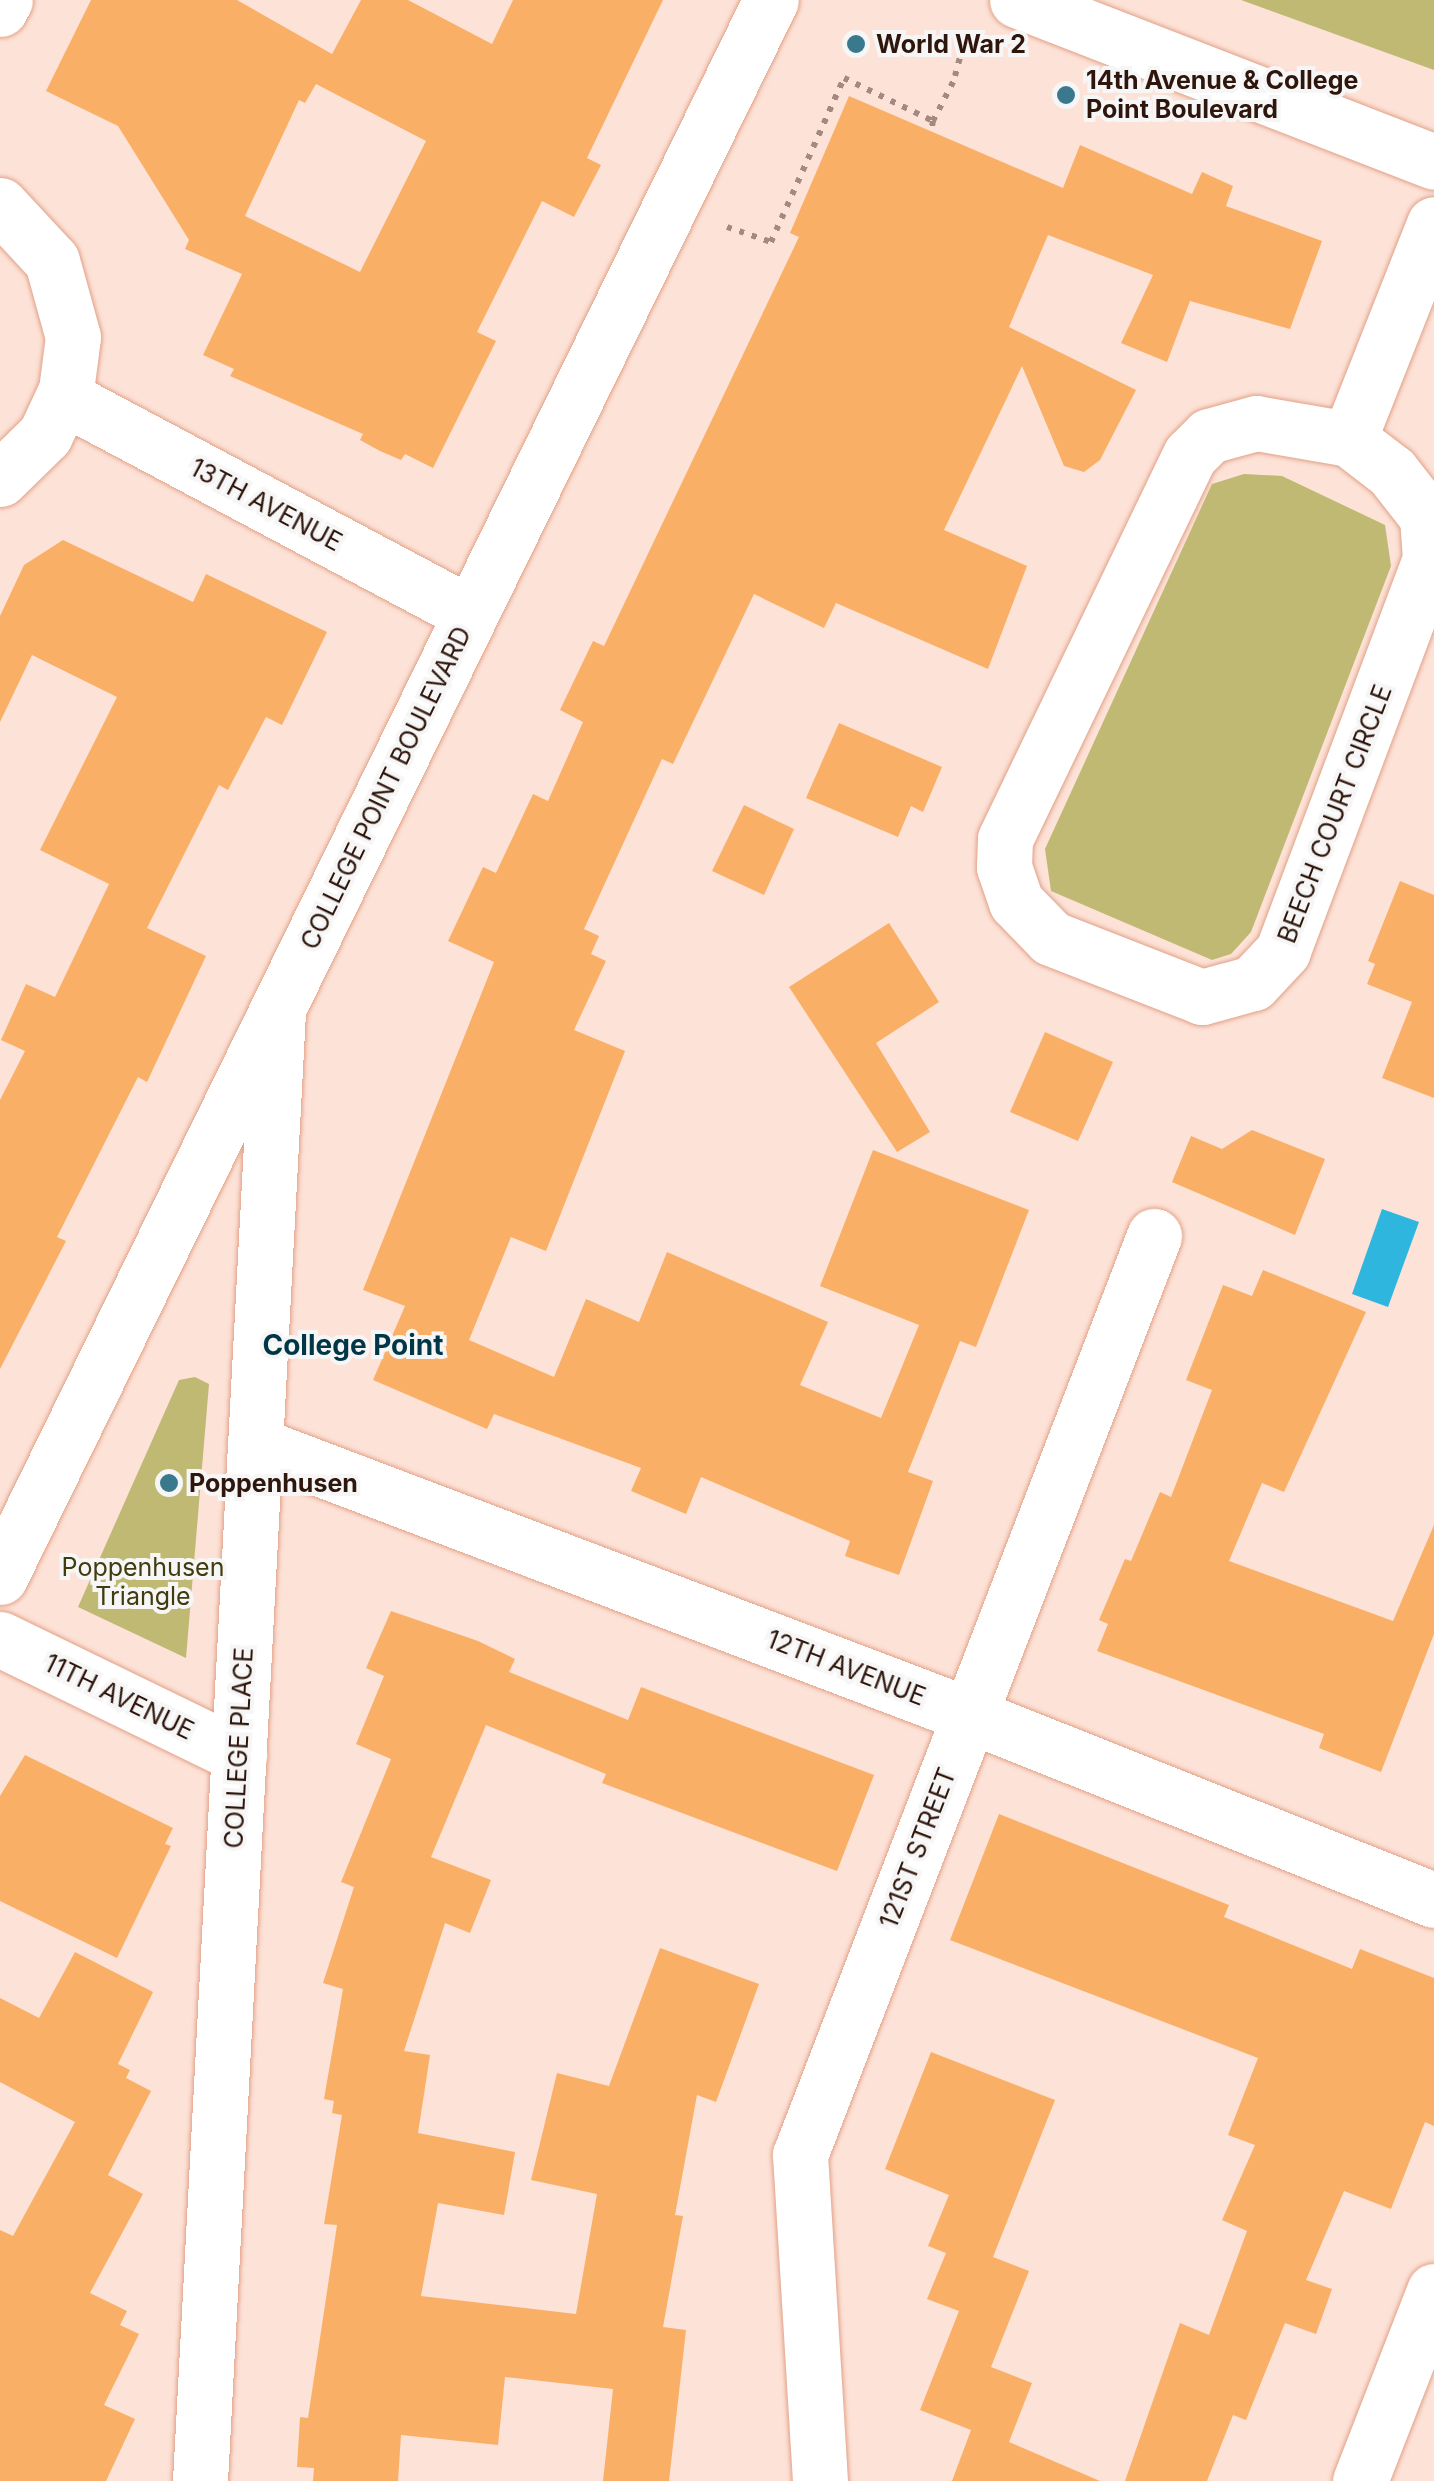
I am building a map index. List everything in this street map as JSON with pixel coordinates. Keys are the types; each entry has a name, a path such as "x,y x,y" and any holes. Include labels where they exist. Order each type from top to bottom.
{"street":[{"path":"0,9 4,0"},
{"name":"COLLEGE POINT BOULEVARD","path":"0,1577 771,0"},
{"path":"1017,0 1434,162"},
{"path":"0,205 40,243 65,291 73,336 62,397 45,435 0,479"},
{"path":"1349,439 1434,224"},
{"name":"13TH AVENUE","path":"62,397 470,613"},
{"name":"BEECH COURT CIRCLE","path":"1256,423 1349,439 1415,497 1432,532 1430,559 1283,952 1254,983 1202,998 1051,938 1016,902 1004,867 1005,839 1190,455 1208,436 1256,423"},
{"name":"COLLEGE PLACE","path":"200,2481 278,1014"},
{"name":"121ST STREET","path":"820,2481 800,2155 1154,1236"},
{"name":"12TH AVENUE","path":"255,1444 969,1715 1434,1900"},
{"name":"11TH AVENUE","path":"0,1639 239,1755"},
{"path":"1360,2481 1434,2291"}],"path":[{"path":"930,131 955,77 962,47"},
{"path":"727,226 771,242 844,78 934,121"}],"green space":[{"path":"1241,0 1434,0 1434,70"},
{"path":"1244,474 1282,476 1385,525 1391,566 1251,932 1231,954 1212,960 1051,891 1045,849 1212,484"},
{"name":"Poppenhusen Triangle","path":"195,1377 209,1384 186,1658 78,1607 179,1380"}],"water":[{"path":"1382,1209 1419,1222 1388,1307 1352,1294"}],"building":[{"path":"91,0 237,0 332,54 361,0 408,0 492,44 513,0 663,0 587,158 601,165 574,217 542,201 477,332 496,341 433,468 405,454 401,460 380,451 360,440 363,434 230,376 234,369 203,355 242,274 185,249 189,240 118,126 46,91","holes":["316,84 426,141 360,272 245,216 299,100 305,103"]},
{"path":"849,96 1063,188 1080,145 1192,194 1202,172 1233,186 1226,206 1322,241 1290,329 1190,301 1167,362 1121,343 1153,275 1048,235 1009,327 1136,390 1100,460 1084,472 1064,466 1022,366 944,530 1027,566 988,669 836,603 824,628 754,594 673,764 662,759 584,929 599,936 591,954 606,961 574,1030 625,1051 546,1251 511,1237 469,1340 554,1377 586,1299 639,1322 667,1252 828,1322 800,1385 881,1418 919,1325 820,1286 873,1150 1029,1210 976,1347 960,1341 908,1472 933,1481 899,1575 845,1556 850,1541 701,1477 686,1514 631,1491 641,1468 494,1414 487,1429 373,1380 405,1306 363,1290 494,962 448,941 483,867 496,873 533,794 548,801 583,722 560,710 593,641 604,646 799,237 790,233"},
{"path":"63,540 193,602 206,574 327,632 282,725 266,717 228,790 219,785 147,928 206,956 147,1082 138,1077 57,1237 66,1241 0,1369 0,1100 25,1051 1,1040 26,984 55,997 109,884 40,850 117,697 32,655 0,722 0,616 24,565"},
{"path":"839,723 942,767 923,812 911,806 898,837 806,798"},
{"path":"744,805 794,829 764,895 712,871"},
{"path":"1400,881 1434,895 1434,1098 1382,1078 1412,1002 1367,984 1375,964 1368,961"},
{"path":"889,923 939,1002 876,1043 930,1132 897,1152 789,987"},
{"path":"1045,1032 1113,1062 1078,1141 1010,1112"},
{"path":"1252,1130 1325,1159 1295,1235 1172,1182 1191,1136 1222,1149"},
{"path":"1263,1270 1366,1312 1284,1492 1262,1483 1229,1561 1393,1621 1434,1525 1434,1634 1381,1772 1319,1748 1324,1734 1097,1651 1108,1624 1099,1620 1125,1559 1131,1561 1160,1492 1171,1497 1212,1390 1186,1380 1223,1285 1252,1296"},
{"path":"391,1611 478,1641 515,1659 509,1672 628,1720 641,1687 874,1775 837,1871 602,1783 606,1774 486,1725 431,1857 491,1880 470,1933 445,1923 404,2051 430,2055 418,2133 515,2152 504,2215 438,2203 421,2296 576,2314 597,2194 531,2180 557,2073 609,2086 660,1948 759,1984 716,2102 697,2095 675,2215 683,2216 663,2327 686,2330 669,2481 603,2481 613,2389 505,2377 498,2445 401,2435 398,2481 313,2481 314,2468 297,2467 300,2417 308,2418 337,2225 324,2224 342,2115 332,2113 334,2101 324,2099 343,1989 323,1983 354,1887 341,1882 391,1759 356,1744 384,1676 366,1668"},
{"path":"25,1755 173,1828 165,1844 171,1846 117,1958 0,1901 0,1796"},
{"path":"999,1814 1229,1905 1224,1917 1352,1969 1360,1949 1434,1978 1434,2126 1425,2122 1391,2209 1344,2191 1306,2280 1332,2289 1316,2334 1285,2323 1246,2420 1233,2415 1207,2481 1125,2481 1180,2323 1209,2335 1247,2231 1222,2220 1255,2145 1228,2135 1258,2058 950,1940"},
{"path":"75,1952 153,1992 118,2064 130,2070 126,2078 151,2091 108,2175 143,2194 90,2293 127,2311 120,2325 139,2334 104,2405 135,2419 106,2481 0,2481 0,2230 13,2236 75,2122 0,2082 0,1998 39,2018"},
{"path":"931,2052 1055,2100 993,2257 1029,2271 991,2367 1032,2383 1009,2442 1100,2481 952,2481 971,2430 920,2410 959,2311 927,2299 946,2253 928,2246 949,2195 885,2169"}],"place":[{"name":"World War 2","path":"856,44"},
{"name":"14th Avenue & College Point Boulevard","path":"1066,95"},
{"name":"Poppenhusen","path":"169,1483"}],"district":[{"name":"College Point","path":"353,1345"}]}
